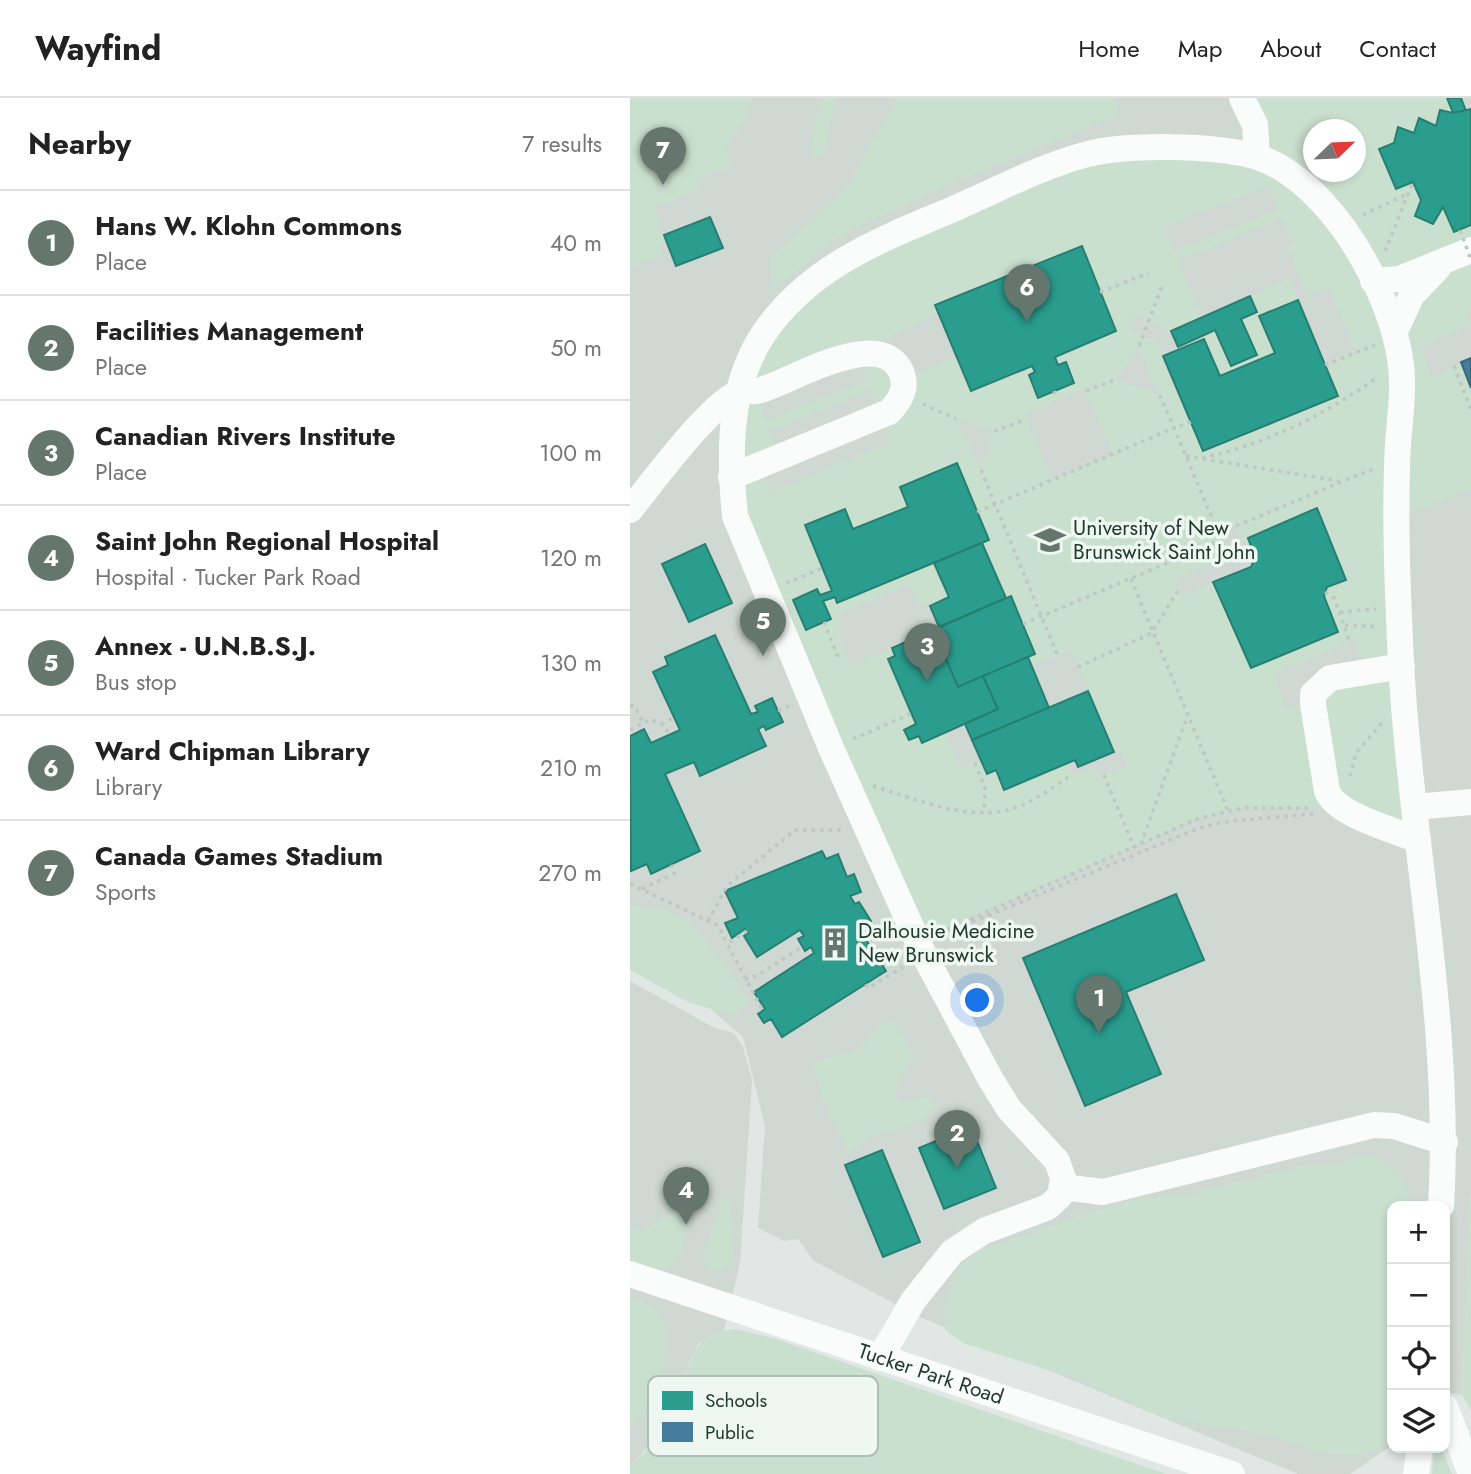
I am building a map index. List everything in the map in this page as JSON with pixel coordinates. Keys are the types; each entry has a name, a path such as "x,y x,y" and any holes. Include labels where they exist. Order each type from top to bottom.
{"street":[{"path":"1242,98 1255,125 1257,156"},
{"path":"880,1358 913,1301 952,1252 984,1231 1048,1207 1060,1196 1063,1186 1061,1168 1009,1109 991,1080 921,949 867,831 735,516 731,477 734,420 740,392 760,339 800,292 844,258 899,231 1063,162 1092,153 1162,148 1257,156 1287,172 1307,188 1339,226 1373,281 1395,331 1401,362 1402,394 1397,459 1402,666 1440,1042 1445,1142 1441,1201"},
{"path":"1373,281 1399,279 1462,250"},
{"path":"1395,331 1412,295 1462,250"},
{"path":"630,510 707,418 740,392 759,391 857,353 870,352 892,360 901,371 905,384 902,395 889,412 731,477"},
{"path":"1402,666 1330,678 1313,694 1329,805 1418,840"},
{"path":"1415,807 1471,802"},
{"path":"1063,1186 1102,1192 1374,1125 1394,1126 1445,1142"},
{"name":"Tucker Park Road","path":"630,1274 1232,1474"},
{"path":"1450,1420 1471,1474"},
{"path":"1416,1474 1419,1453"}],"path":[{"path":"1339,226 1409,193"},
{"path":"1100,292 1149,273"},
{"path":"1139,346 1162,286"},
{"path":"1202,458 1241,449 1298,428 1401,362"},
{"path":"1454,366 1471,410"},
{"path":"1086,391 1115,380"},
{"path":"1054,391 1057,399"},
{"path":"1158,394 1219,534"},
{"path":"902,395 956,419"},
{"path":"994,431 1026,419"},
{"path":"977,512 1191,422"},
{"path":"1186,456 1342,482"},
{"path":"1236,526 1397,459"},
{"path":"981,470 1057,654"},
{"path":"1023,624 1217,542"},
{"path":"766,591 823,568"},
{"path":"1131,579 1228,811"},
{"path":"1078,667 1152,633 1178,590"},
{"path":"1325,592 1334,598 1350,642"},
{"path":"824,622 838,657"},
{"path":"1345,625 1400,628"},
{"path":"630,705 635,707 643,723"},
{"path":"831,748 912,713"},
{"path":"1142,844 1187,715"},
{"path":"1329,805 1228,811 1199,818 950,926 935,936 1202,827 1230,821 1318,814 1345,793 1353,758 1360,747 1382,723 1405,715"},
{"path":"661,724 674,718"},
{"path":"630,730 651,719 666,726 669,735"},
{"path":"975,763 985,788 984,811"},
{"path":"850,791 867,784 940,807 984,811 1016,808 1072,775"},
{"path":"1104,775 1134,847"},
{"path":"708,921 722,892 795,830 807,828 867,831"},
{"path":"642,889 675,873 671,864"},
{"path":"630,884 719,926 763,1010"},
{"path":"865,925 872,929 884,925"},
{"path":"727,944 747,931"},
{"path":"745,980 760,974 803,946"},
{"path":"866,984 868,988 913,961 921,949"}],"shaded area":[{"name":"University of New Brunswick Saint John","path":"630,98 1471,98 1471,1191 1462,1395 1450,1393 1450,1201 1387,1201 1387,1448 1350,1474 1298,1474 920,1317 814,1261 798,1239 784,1241 758,1228 765,1126 743,1037 714,1012 630,908"},
{"path":"630,981 715,1028 734,1033 743,1047 752,1080 740,1263 724,1330 699,1343 690,1360 686,1376 648,1376 648,1447 630,1466"}],"green space":[{"path":"630,98 753,98 746,117 725,150 731,166 695,180 699,189 654,208 666,241 659,245 663,255 630,267"},
{"path":"821,98 835,98 824,157 810,155"},
{"path":"897,98 1116,98 1119,115 961,179 842,234 771,291 769,259 847,187"},
{"path":"1242,98 1447,98 1453,113 1440,110 1436,126 1419,118 1414,133 1398,128 1394,143 1379,150 1396,188 1413,182 1421,200 1415,216 1433,224 1443,207 1454,232 1471,225 1471,310 1466,313 1471,324 1421,347 1432,377 1461,362 1471,388 1471,490 1396,519 1402,666 1367,671 1354,640 1274,674 1286,709 1303,703 1322,807 1243,808 1199,818 950,926 921,949 742,537 740,392 800,292 1063,162 1256,156","holes":["1268,186 1278,210 1174,252 1163,227","1282,218 1293,244 1287,247 1308,295 1329,287 1356,352 1325,365 1337,396 1203,451 1158,343 1127,328 1131,314 1171,331 1203,317 1177,261","1081,246 1116,331 1055,357 1058,365 1066,362 1074,383 1039,398 1029,376 1035,372 1032,366 971,390 957,357 903,379 882,354 879,341 938,313 935,305","1373,281 1412,295 1382,300","853,343 867,381 764,421 759,391 768,371","1139,347 1158,393 1115,380","1084,388 1113,454 1052,480 1024,414","871,390 890,443 771,492 761,465 778,457 768,431","957,419 994,431 981,470","957,463 989,540 982,543 1006,598 1011,597 1035,653 1028,657 1032,665 1071,649 1114,752 1120,750 1126,766 1099,777 1094,766 1072,775 1067,763 1004,790 996,770 987,773 981,761 961,769 945,732 922,743 919,736 908,740 904,730 916,724 888,659 895,656 892,648 850,666 840,642 840,613 910,584 919,606 930,606 949,597 934,563 838,603 835,597 823,601 831,619 807,630 793,600 817,589 820,595 832,591 805,525 845,509 853,529 908,507 900,486","1317,508 1345,580 1327,587 1324,596 1338,632 1251,668 1213,582 1181,596 1174,580 1210,564 1219,534 1236,526 1242,541"]},
{"path":"1290,279 1298,300 1260,316 1275,353 1220,376 1202,336 1215,330 1231,366 1257,355 1241,319 1257,312 1250,296"},
{"path":"1387,679 1403,817 1397,820 1340,794 1320,707 1326,692"},
{"path":"630,902 686,920 712,948 750,1002 734,1016 688,1002 630,970"},
{"path":"895,1022 915,1057 900,1077 894,1097 906,1103 928,1096 937,1106 914,1126 876,1133 847,1154 844,1141 822,1097 813,1064 855,1050 874,1030"},
{"path":"1362,1155 1381,1160 1401,1178 1410,1201 1387,1201 1387,1442 1384,1446 1360,1455 1323,1454 1268,1434 1168,1419 1080,1380 963,1343 945,1330 945,1304 958,1269 980,1250 1131,1199 1196,1193 1303,1166 1336,1164"},
{"path":"695,1180 681,1253 673,1265 659,1269 630,1260 630,1228 642,1231 686,1204 678,1188"},
{"path":"1471,1191 1471,1410 1462,1395"},
{"path":"722,1199 730,1200 734,1252 727,1268 717,1272 707,1267 705,1258 707,1241"},
{"path":"630,1297 655,1308 663,1321 666,1336 659,1376 648,1376 648,1403 630,1430"},
{"path":"735,1329 773,1338 1166,1474 630,1474 630,1466 648,1449 648,1456 878,1456 878,1376 687,1376 698,1348 718,1332"},
{"path":"1434,1453 1443,1453 1452,1474 1432,1474"}],"building: Schools":[{"path":"1447,98 1461,98 1466,111 1453,113"},
{"path":"1471,109 1471,225 1454,232 1443,207 1433,224 1415,216 1421,200 1413,182 1396,189 1379,149 1394,143 1398,127 1414,133 1419,118 1436,126 1440,110 1453,113"},
{"path":"710,217 723,248 676,266 664,235"},
{"path":"1082,246 1116,331 1055,357 1058,365 1066,362 1074,383 1038,398 1029,375 1035,372 1032,366 971,391 935,305"},
{"path":"1250,296 1257,312 1241,319 1257,355 1231,366 1215,330 1178,347 1171,331"},
{"path":"1298,300 1338,396 1203,451 1163,356 1204,339 1220,376 1275,353 1259,316"},
{"path":"957,463 989,540 837,603 835,597 823,601 831,619 806,630 793,600 817,589 820,595 832,591 805,525 845,509 853,529 908,507 900,487"},
{"path":"1317,508 1346,580 1327,587 1324,596 1338,632 1251,668 1213,582 1251,567 1255,557 1248,538"},
{"path":"982,543 1006,598 939,627 930,606 949,597 934,563"},
{"path":"705,544 732,603 689,622 662,564"},
{"path":"1011,596 1035,654 958,687 933,630"},
{"path":"933,630 958,687 983,676 998,709 922,743 919,736 909,740 904,730 916,724 888,659 895,656 892,648"},
{"path":"715,635 751,714 758,712 755,706 772,698 783,722 766,730 764,726 758,729 766,746 700,776 694,762 665,774 700,851 651,874 647,864 631,871 630,736 644,729 651,743 680,730 653,672 668,665 665,657"},
{"path":"1028,657 1049,708 972,740 965,724 998,709 983,676"},
{"path":"1088,691 1114,752 1078,767 1075,760 1004,790 996,770 987,774 972,740"},
{"name":"Dalhousie Medicine New Brunswick","path":"822,851 826,859 838,854 847,877 854,874 861,892 850,896 855,904 859,902 871,921 859,929 886,971 782,1037 771,1019 764,1023 758,1014 765,1009 754,992 814,953 811,947 805,951 798,939 804,936 800,930 757,957 744,936 748,933 745,929 732,938 725,923 738,918 725,891"},
{"path":"1176,894 1204,960 1126,992 1161,1074 1085,1106 1023,958"},
{"path":"971,1126 996,1188 944,1209 919,1148"},
{"path":"882,1150 920,1242 883,1257 845,1165"}],"building: Public":[{"path":"1471,358 1471,388 1461,362"}],"place":[{"name":"Canada Games Stadium","path":"663,185"},
{"name":"Ward Chipman Library","path":"1027,322"},
{"name":"University of New Brunswick Saint John","path":"1050,540"},
{"name":"Annex - U.N.B.S.J.","path":"763,656"},
{"name":"Canadian Rivers Institute","path":"927,681"},
{"name":"Dalhousie Medicine New Brunswick","path":"835,943"},
{"name":"Hans W. Klohn Commons","path":"1099,1033"},
{"name":"Facilities Management","path":"957,1168"},
{"name":"Saint John Regional Hospital","path":"686,1225"}]}
